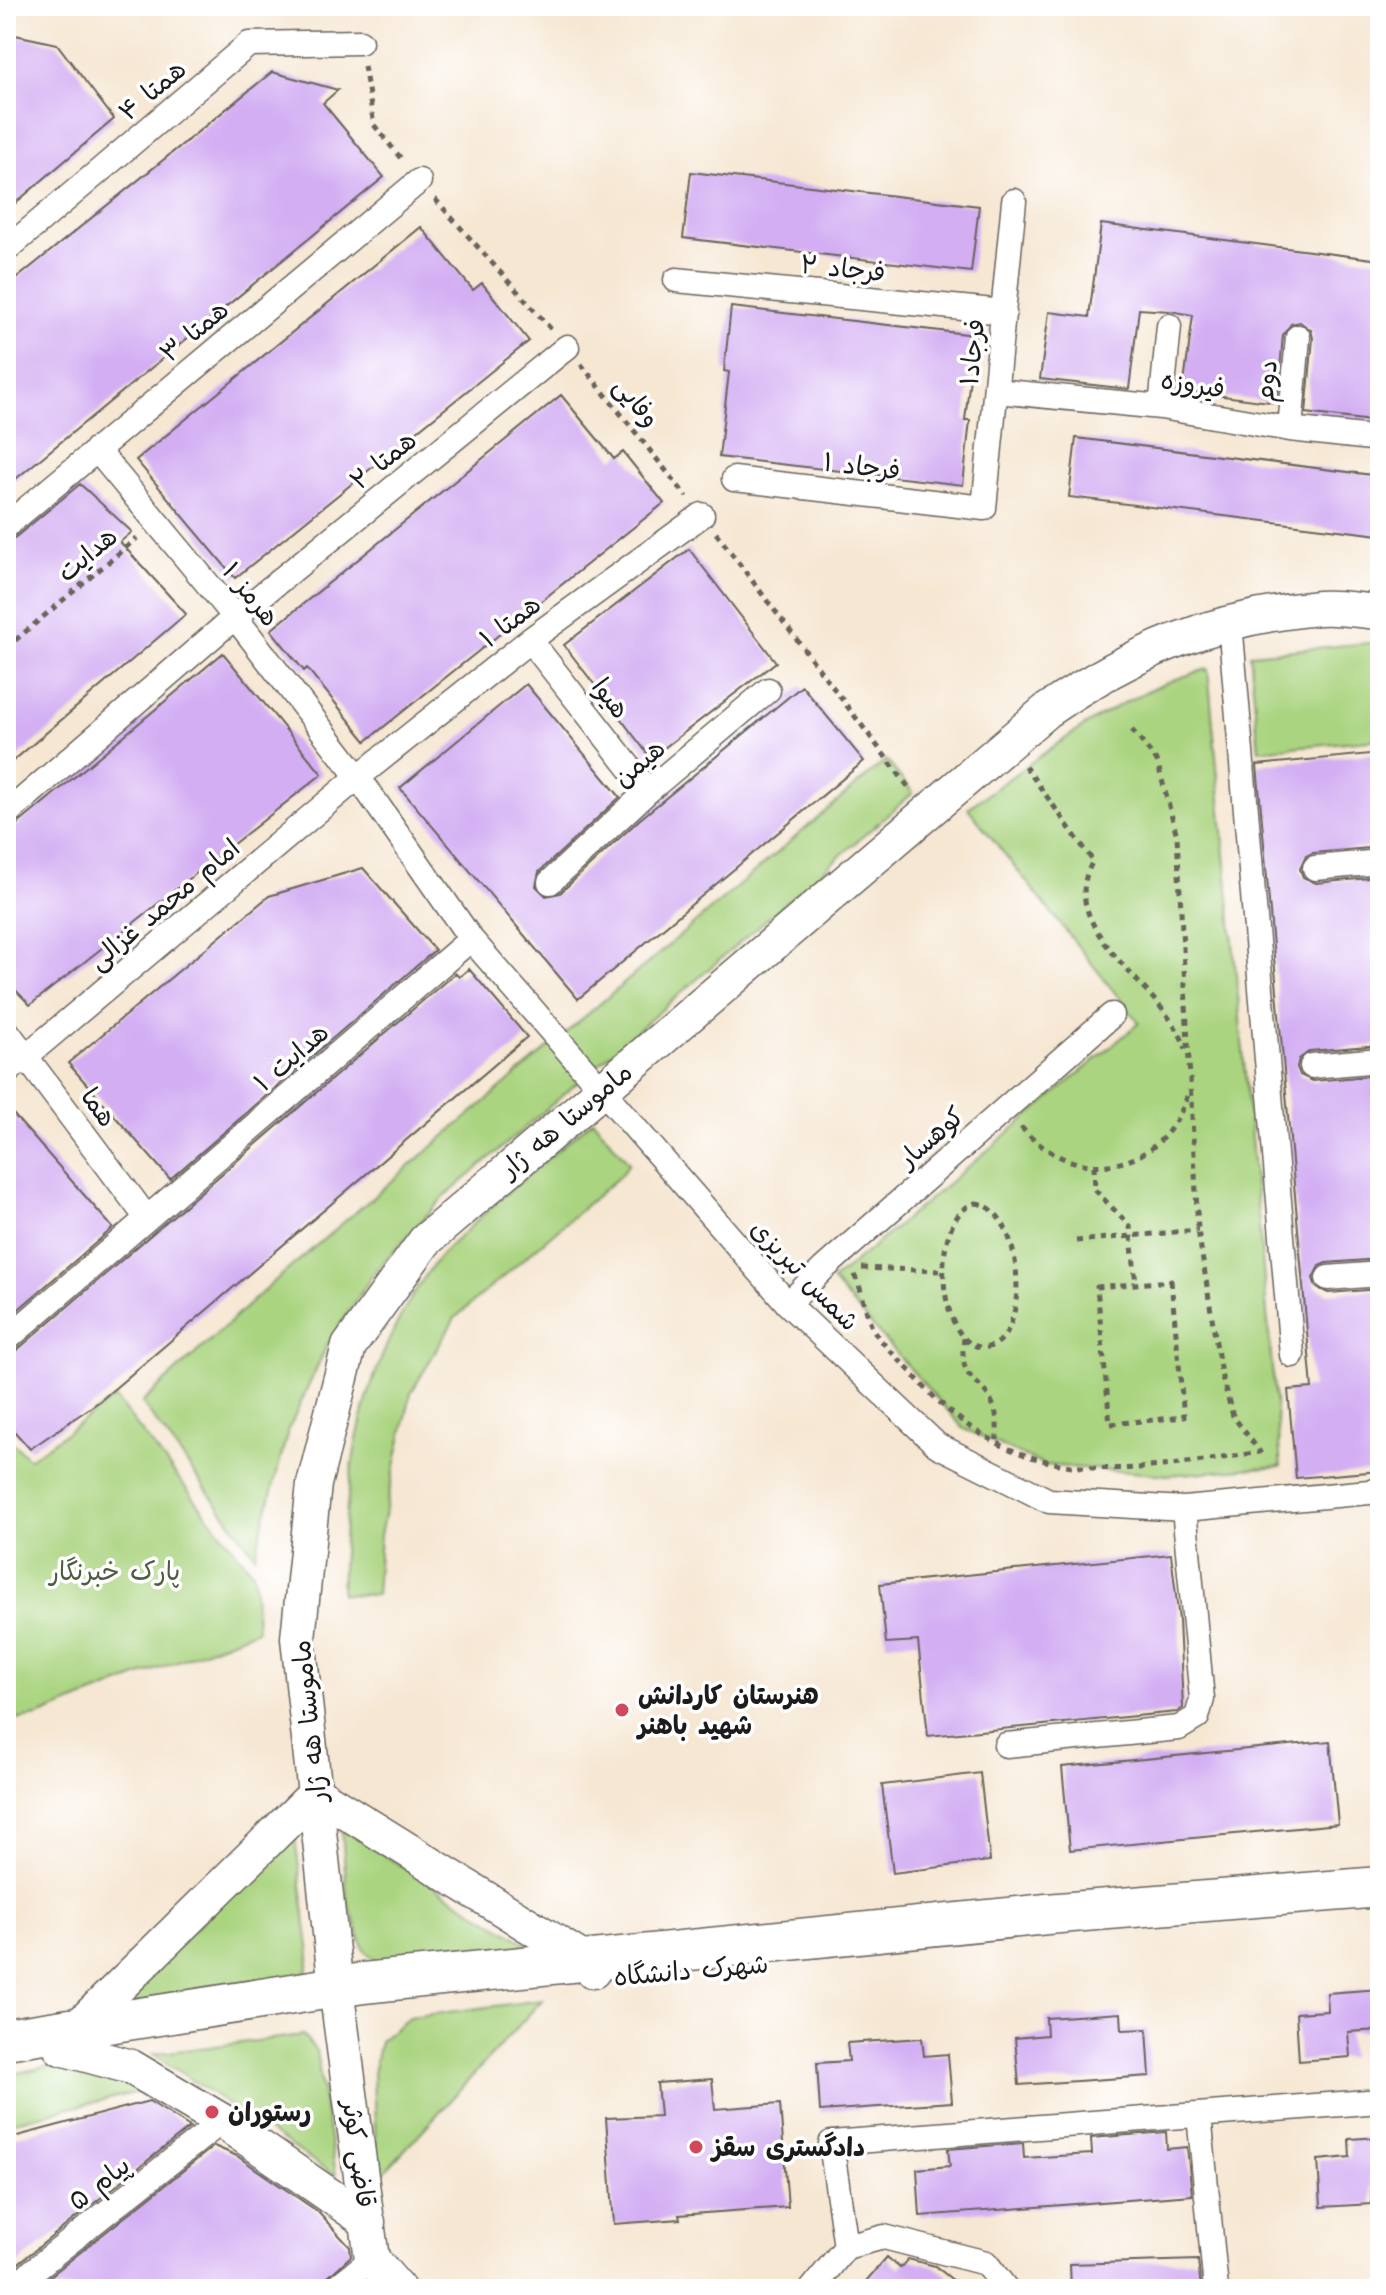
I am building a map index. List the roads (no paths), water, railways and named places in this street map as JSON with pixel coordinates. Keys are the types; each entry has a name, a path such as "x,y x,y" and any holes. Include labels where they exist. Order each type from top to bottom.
{"main road":[{"name":"ماموستا هه ژار","path":"337,1999 298,1638 314,1484 349,1346 425,1241 1046,711 1098,676 1154,647 1230,622 1321,607 1380,612"},
{"path":"69,2038 316,1793 592,1970 1047,1914 1380,1887"},
{"name":"شهرک دانشگاه","path":"6,2059 69,2038 337,1999 592,1970 1380,1911"},
{"name":"قاضی کوثر","path":"337,1999 372,2259"},
{"path":"6,2039 69,2038 131,2067 222,2121 368,2222"},
{"path":"372,2259 398,2289"}],"street":[{"name":"همتا ۴","path":"6,250 249,44 360,42"},
{"name":"همتا ۳","path":"6,526 419,181"},
{"name":"فرجاد۱","path":"984,508 1014,201"},
{"name":"فرجاد ۲","path":"676,280 1004,312"},
{"path":"1161,407 1169,326"},
{"name":"دوم","path":"1290,429 1298,337"},
{"name":"همتا ۲","path":"6,814 235,617 567,347"},
{"name":"فیروزه","path":"996,391 1161,407 1290,429 1380,439"},
{"name":"هرمز ۱","path":"96,449 235,617 358,777"},
{"name":"فرجاد ۱","path":"734,479 984,508"},
{"name":"همتا ۱","path":"358,777 530,640 702,515"},
{"path":"1230,622 1292,1355"},
{"name":"هیوا","path":"530,640 648,791"},
{"name":"هیمن","path":"550,882 648,791 768,690"},
{"name":"شمس تبریزی","path":"358,777 471,939 601,1091 788,1304 937,1445 1049,1501 1184,1509 1380,1491"},
{"name":"امام محمد غزالی","path":"6,1073 358,777"},
{"path":"1315,868 1380,862"},
{"name":"هدایت ۱","path":"6,1340 471,939"},
{"name":"کوهسار","path":"788,1304 823,1269 1112,1015"},
{"name":"هما","path":"6,1030 146,1217"},
{"path":"1312,1066 1380,1060"},
{"path":"1328,1278 1380,1274"},
{"path":"1006,1745 1179,1728 1197,1717 1202,1699 1184,1509"},
{"path":"846,2247 831,2143 1380,2101"},
{"path":"1199,2115 1216,2289"},
{"name":"پیام ۵","path":"10,2289 222,2121"},
{"path":"812,2289 846,2247 884,2237 986,2263 1006,2289"},
{"path":"334,2289 372,2259"}],"place":[{"name":"هنرستان کاردانش شهید باهنر","path":"622,1710"},
{"name":"رستوران","path":"212,2112"},
{"name":"دادگستری سقز","path":"696,2147"}],"park label":[{"name":"پارک خبرنگار","path":"115,1571"}]}
